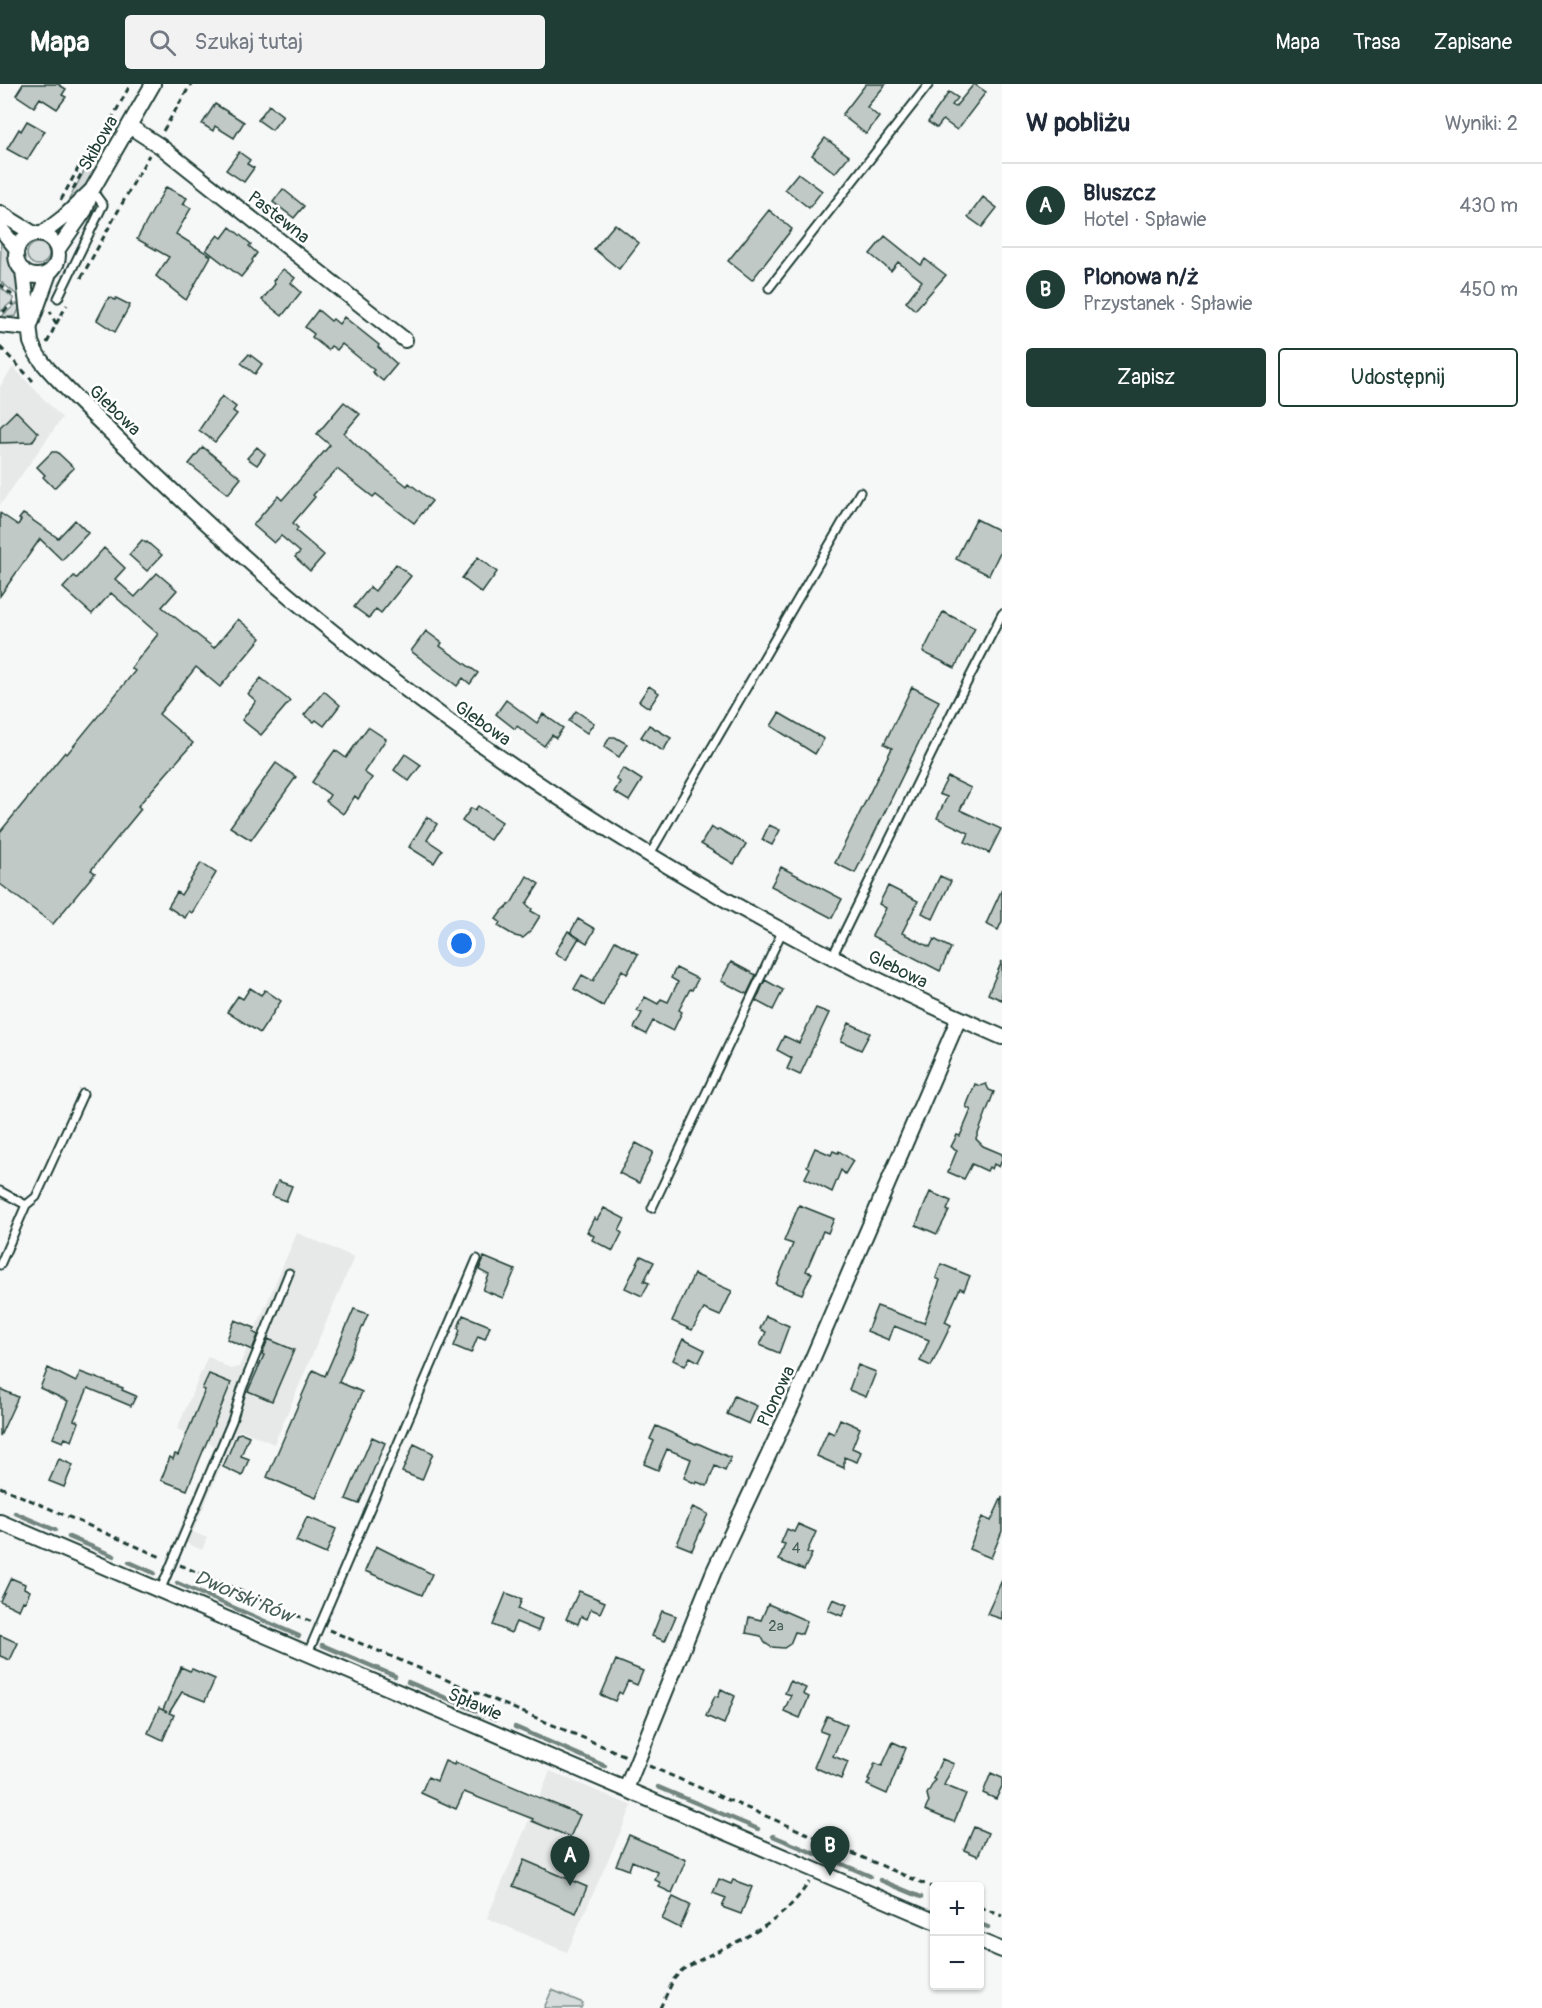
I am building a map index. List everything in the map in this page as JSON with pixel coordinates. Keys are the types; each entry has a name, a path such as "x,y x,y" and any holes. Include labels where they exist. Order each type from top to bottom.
{"street":[{"name":"Skibowa","path":"58,249 85,210 92,190 153,84"},
{"name":"Pastewna","path":"129,126 156,142 405,340"},
{"name":"Skibowa","path":"38,234 64,217 92,190"},
{"path":"0,213 52,240 58,249 57,262 49,273 29,328 0,325"},
{"path":"0,228 17,249"},
{"path":"38,234 23,239 17,249 18,264 22,270 35,276 49,273"},
{"name":"Glebowa","path":"22,270 31,342 34,352 47,368 82,405 262,573 431,708 543,787 782,932 959,1018 1002,1036"},
{"name":"Plonowa","path":"626,1789 714,1571 799,1390 959,1018"},
{"name":"Spławie","path":"0,1522 930,1919"},
{"path":"984,1943 1002,1950"}],"lane":[{"path":"769,288 929,84"},
{"path":"58,298 103,205 92,190"},
{"path":"650,854 860,492"},
{"path":"832,957 1002,614"},
{"path":"652,1208 782,932"},
{"path":"0,1264 26,1205 36,1197 83,1094"},
{"path":"0,1191 26,1205"},
{"path":"308,1653 477,1259"},
{"path":"160,1591 232,1421 242,1389 289,1273"}],"path":[{"path":"59,202 81,163 86,161 99,142 131,84"},
{"path":"78,284 156,142 191,84"},
{"path":"0,284 18,300 0,315"},
{"path":"46,303 56,324"},
{"path":"43,350 68,304"},
{"path":"0,347 33,381"},
{"path":"0,1487 930,1886"},
{"path":"660,2008 674,1979 682,1970 769,1925 801,1895 817,1871"},
{"path":"984,1909 1002,1916"}],"shaded area":[{"path":"87,166 95,172 83,191 64,212 66,205"},
{"path":"1,236 7,245 10,263 17,275 21,295 17,295 0,281"},
{"path":"38,243 46,246 49,254 46,262 38,265 30,262 27,254 30,246"},
{"path":"0,287 13,298 13,301 0,312"},
{"path":"16,304 21,304 16,316 0,318"},
{"path":"13,367 62,418 0,505 0,387"},
{"path":"297,1233 354,1257 274,1444 242,1430 235,1433 193,1532 207,1538 202,1550 175,1538 215,1446 177,1429 208,1356 230,1369 239,1367"},
{"path":"550,1771 632,1806 567,1952 487,1918"},
{"path":"552,1990 583,2003 581,2008 544,2008"}],"building":[{"path":"23,84 58,84 66,89 62,95 66,97 57,109 40,98 34,107 16,95"},
{"path":"866,84 886,84 867,107 879,117 866,134 842,115"},
{"path":"974,84 986,92 957,130 943,120 937,128 928,122 949,92 958,98 952,105 955,107"},
{"path":"215,104 244,122 234,138 215,126 213,131 202,124"},
{"path":"269,105 283,116 272,130 258,120"},
{"path":"27,121 45,131 27,160 7,149 19,129 21,131"},
{"path":"825,138 849,156 835,173 812,155"},
{"path":"239,152 250,160 247,164 254,168 244,182 226,170"},
{"path":"798,173 822,191 809,208 785,189"},
{"path":"166,187 187,198 183,204 191,208 176,234 211,256 186,300 156,276 169,257 137,239"},
{"path":"283,189 304,206 294,218 273,202"},
{"path":"983,197 997,208 982,227 968,217"},
{"path":"769,210 792,229 752,280 728,261"},
{"path":"615,224 639,243 619,269 594,249"},
{"path":"230,227 251,244 249,246 257,253 241,277 206,250 218,235 222,238"},
{"path":"885,236 921,265 925,259 946,275 915,310 906,302 922,281 898,262 891,271 870,254"},
{"path":"283,269 295,278 291,283 301,292 282,316 262,300"},
{"path":"109,297 130,305 115,332 97,320"},
{"path":"318,310 331,321 333,319 339,324 344,317 379,345 378,347 397,364 383,381 372,372 374,370 342,344 337,350 331,346 328,350 312,337 314,334 305,327"},
{"path":"249,354 262,364 255,374 241,363"},
{"path":"222,396 236,407 233,411 237,414 215,442 199,430"},
{"path":"344,402 360,414 344,433 407,486 409,483 432,501 414,523 376,494 373,497 337,469 313,495 315,497 293,523 298,528 296,531 324,555 310,571 295,557 300,552 281,536 274,543 253,525 278,496 282,500 330,445 317,434"},
{"path":"16,411 38,433 32,442 0,443 0,427"},
{"path":"203,447 241,478 228,494 189,464"},
{"path":"257,447 265,454 257,465 247,458"},
{"path":"52,452 57,452 74,468 54,488 37,467"},
{"path":"0,513 18,525 23,514 58,538 75,520 88,533 62,560 40,539 0,596"},
{"path":"976,519 1002,532 1002,548 989,575 956,559"},
{"path":"142,540 162,555 147,571 129,555"},
{"path":"104,548 125,568 115,579 135,597 157,573 177,590 162,607 214,648 238,619 261,638 220,687 196,667 159,714 193,743 138,806 141,809 91,870 95,873 53,924 0,884 0,832 135,671 131,668 158,634 111,593 92,614 63,588 74,576 77,578"},
{"path":"478,557 497,572 482,593 462,578"},
{"path":"396,564 411,576 381,613 376,609 369,618 354,607 370,587 375,591"},
{"path":"943,612 975,628 955,668 923,652"},
{"path":"426,631 442,643 440,646 478,673 470,684 463,678 457,686 411,651"},
{"path":"261,678 290,701 261,735 242,720 256,701 248,694"},
{"path":"649,686 659,693 649,708 639,701"},
{"path":"912,687 939,701 855,873 835,863 892,748 884,744"},
{"path":"324,691 340,705 324,726 304,715"},
{"path":"506,700 537,723 543,714 563,728 556,738 552,735 544,746 517,726 515,729 496,714"},
{"path":"576,711 594,723 587,733 569,721"},
{"path":"779,713 824,739 815,754 771,726"},
{"path":"649,725 671,738 663,751 641,737"},
{"path":"368,727 386,739 364,772 372,778 358,799 355,796 343,814 326,801 330,795 312,782 335,750 346,758"},
{"path":"610,737 615,737 627,744 619,757 604,747"},
{"path":"405,754 421,765 409,781 394,770"},
{"path":"276,763 296,777 251,840 230,827"},
{"path":"623,768 642,780 629,801 614,792 620,782 616,779"},
{"path":"948,777 971,788 960,810 1001,829 989,853 965,842 969,833 937,818 947,797 939,794"},
{"path":"478,806 502,822 490,840 462,821 471,808 475,810"},
{"path":"427,817 437,824 427,840 442,850 434,863 409,847"},
{"path":"769,825 780,830 772,845 762,840"},
{"path":"711,827 746,844 734,864 701,844"},
{"path":"201,863 216,873 192,913 189,911 185,918 168,907 177,892 181,895"},
{"path":"781,867 842,899 832,918 771,886"},
{"path":"527,876 539,884 526,904 532,909 531,911 540,916 530,932 523,938 498,926 500,922 496,919 512,902"},
{"path":"940,876 951,881 933,919 922,913"},
{"path":"888,886 918,901 902,933 930,947 934,939 951,948 940,971 872,936 886,908 879,904"},
{"path":"1002,889 1002,921 998,930 986,924"},
{"path":"578,919 595,929 587,943 570,933"},
{"path":"568,931 579,938 566,960 555,953"},
{"path":"615,941 638,954 627,974 622,970 603,1006 574,989 582,975 593,981"},
{"path":"1002,961 1002,1000 988,994"},
{"path":"731,962 756,975 747,994 721,981"},
{"path":"676,968 698,979 679,1010 682,1012 673,1031 653,1021 646,1034 634,1028 642,1013 637,1011 645,997 658,1004 661,999 668,1002 678,982 671,978"},
{"path":"765,980 783,990 773,1010 756,1001"},
{"path":"250,988 261,995 265,990 281,1001 260,1033 227,1012 238,996 243,999"},
{"path":"816,1008 829,1013 800,1075 787,1069 792,1058 777,1050 784,1036 799,1043"},
{"path":"849,1023 870,1033 861,1050 841,1041"},
{"path":"975,1084 980,1086 986,1084 989,1090 994,1092 976,1139 983,1146 1002,1154 1002,1160 999,1167 994,1164 992,1169 989,1167 987,1171 972,1164 964,1179 948,1172 957,1150 951,1147 957,1135 960,1136 971,1110 966,1107"},
{"path":"636,1143 653,1152 639,1183 619,1173"},
{"path":"815,1148 831,1155 833,1151 838,1153 839,1151 853,1161 845,1174 841,1170 832,1192 805,1178 810,1168 807,1166"},
{"path":"278,1181 292,1186 286,1201 272,1196"},
{"path":"930,1192 951,1201 947,1210 949,1211 937,1234 916,1225"},
{"path":"799,1205 834,1219 828,1233 823,1231 806,1271 812,1273 802,1294 776,1284 793,1244 784,1241"},
{"path":"604,1208 625,1219 619,1231 622,1233 613,1251 592,1240 594,1236 587,1232 594,1218 597,1220"},
{"path":"641,1256 654,1262 644,1281 649,1283 642,1296 625,1288"},
{"path":"484,1257 515,1270 503,1298 483,1290 489,1275 479,1270"},
{"path":"941,1264 970,1276 964,1290 960,1288 945,1322 951,1325 931,1366 920,1361 929,1340 894,1326 889,1340 867,1331 877,1306 924,1323 940,1280 936,1278"},
{"path":"694,1274 732,1291 720,1316 704,1309 692,1330 672,1321"},
{"path":"354,1309 368,1314 339,1382 362,1392 316,1498 267,1477 313,1370 325,1376"},
{"path":"463,1315 490,1326 485,1339 478,1336 471,1353 454,1346"},
{"path":"766,1316 789,1326 779,1353 760,1345 766,1332 760,1329"},
{"path":"235,1320 255,1328 253,1332 258,1335 252,1350 227,1339"},
{"path":"268,1339 294,1350 272,1401 248,1391 264,1355 262,1354"},
{"path":"683,1339 705,1350 699,1362 690,1357 685,1366 673,1360"},
{"path":"858,1365 876,1372 866,1397 849,1390"},
{"path":"48,1368 76,1382 80,1372 123,1388 122,1390 136,1396 131,1406 88,1388 74,1420 79,1422 72,1441 65,1438 63,1442 53,1438 68,1401 40,1388"},
{"path":"209,1374 231,1383 187,1490 161,1480 170,1457 173,1459 175,1454 178,1455 205,1390 202,1389"},
{"path":"0,1389 18,1397 0,1436"},
{"path":"734,1396 757,1406 749,1424 727,1414"},
{"path":"840,1419 860,1428 852,1448 861,1452 857,1462 844,1457 844,1468 817,1456 828,1431 834,1434"},
{"path":"656,1426 731,1458 725,1471 715,1466 707,1486 697,1482 696,1484 684,1478 691,1459 667,1449 658,1470 644,1464 654,1441 650,1439"},
{"path":"242,1433 249,1436 241,1456 249,1459 242,1476 223,1467 237,1434"},
{"path":"372,1437 385,1443 359,1504 346,1499"},
{"path":"414,1444 433,1453 422,1480 402,1472"},
{"path":"59,1459 73,1465 64,1487 49,1481"},
{"path":"1002,1497 1002,1531 991,1558 969,1549 982,1517 991,1521"},
{"path":"693,1507 708,1514 692,1550 677,1544"},
{"path":"307,1517 336,1529 326,1554 296,1541"},
{"path":"798,1524 816,1532 807,1552 812,1554 804,1570 779,1560 785,1544 781,1543 787,1529 794,1532"},
{"path":"376,1546 432,1574 422,1595 365,1571"},
{"path":"11,1578 25,1584 24,1588 30,1591 19,1610 0,1601"},
{"path":"1002,1580 1002,1619 987,1614"},
{"path":"579,1591 605,1602 600,1613 591,1609 587,1619 581,1616 578,1624 566,1619"},
{"path":"506,1593 522,1599 518,1609 542,1619 538,1631 516,1622 511,1633 493,1625"},
{"path":"833,1599 847,1605 842,1616 828,1610"},
{"path":"768,1604 807,1621 802,1634 795,1632 790,1644 784,1648 771,1647 761,1636 746,1633 749,1617 761,1620"},
{"path":"662,1611 676,1616 665,1641 652,1636"},
{"path":"0,1635 18,1643 10,1660 0,1656"},
{"path":"616,1660 643,1671 637,1685 628,1681 622,1694 619,1692 615,1701 601,1695"},
{"path":"181,1667 215,1679 205,1701 182,1692 169,1713 174,1715 163,1740 148,1733 159,1708 163,1710"},
{"path":"790,1681 806,1688 803,1694 809,1697 800,1718 784,1711 791,1695 785,1693"},
{"path":"721,1689 735,1696 724,1724 706,1716 715,1696 718,1697"},
{"path":"827,1716 847,1725 833,1756 848,1762 841,1779 814,1767 828,1734 820,1731"},
{"path":"893,1742 906,1748 887,1794 867,1785 875,1763 882,1766"},
{"path":"942,1759 954,1764 944,1785 966,1794 954,1822 925,1810 929,1802 927,1794 935,1780 933,1779"},
{"path":"445,1761 454,1765 455,1762 580,1815 570,1837 532,1821 533,1819 464,1792 456,1809 421,1793 428,1777 437,1781"},
{"path":"991,1773 1002,1778 1002,1786 996,1799 983,1793"},
{"path":"974,1827 988,1833 978,1856 964,1850"},
{"path":"629,1835 686,1860 672,1893 659,1887 661,1883 655,1880 658,1872 632,1861 629,1870 616,1865"},
{"path":"524,1860 587,1887 576,1913 513,1886"},
{"path":"719,1879 731,1884 733,1880 752,1887 741,1914 722,1907 726,1898 713,1893"},
{"path":"673,1897 690,1905 680,1928 662,1919"}],"waterway":[{"name":"Dworski Rów","path":"15,1513 55,1530"},
{"name":"Dworski Rów","path":"69,1537 114,1556"},
{"name":"Dworski Rów","path":"129,1562 154,1573"},
{"name":"Dworski Rów","path":"177,1583 299,1636"},
{"name":"Dworski Rów","path":"322,1645 395,1676"},
{"name":"Dworski Rów","path":"408,1682 496,1719"},
{"name":"Dworski Rów","path":"515,1727 605,1766"},
{"name":"Dworski Rów","path":"658,1787 758,1829"},
{"name":"Dworski Rów","path":"773,1836 818,1855"},
{"name":"Dworski Rów","path":"830,1859 870,1876"},
{"name":"Dworski Rów","path":"880,1880 921,1897"},
{"name":"Dworski Rów","path":"984,1926 988,1927"}],"place":[{"name":"Plonowa n/ż","path":"830,1876"},
{"name":"Bluszcz","path":"570,1886"}]}
